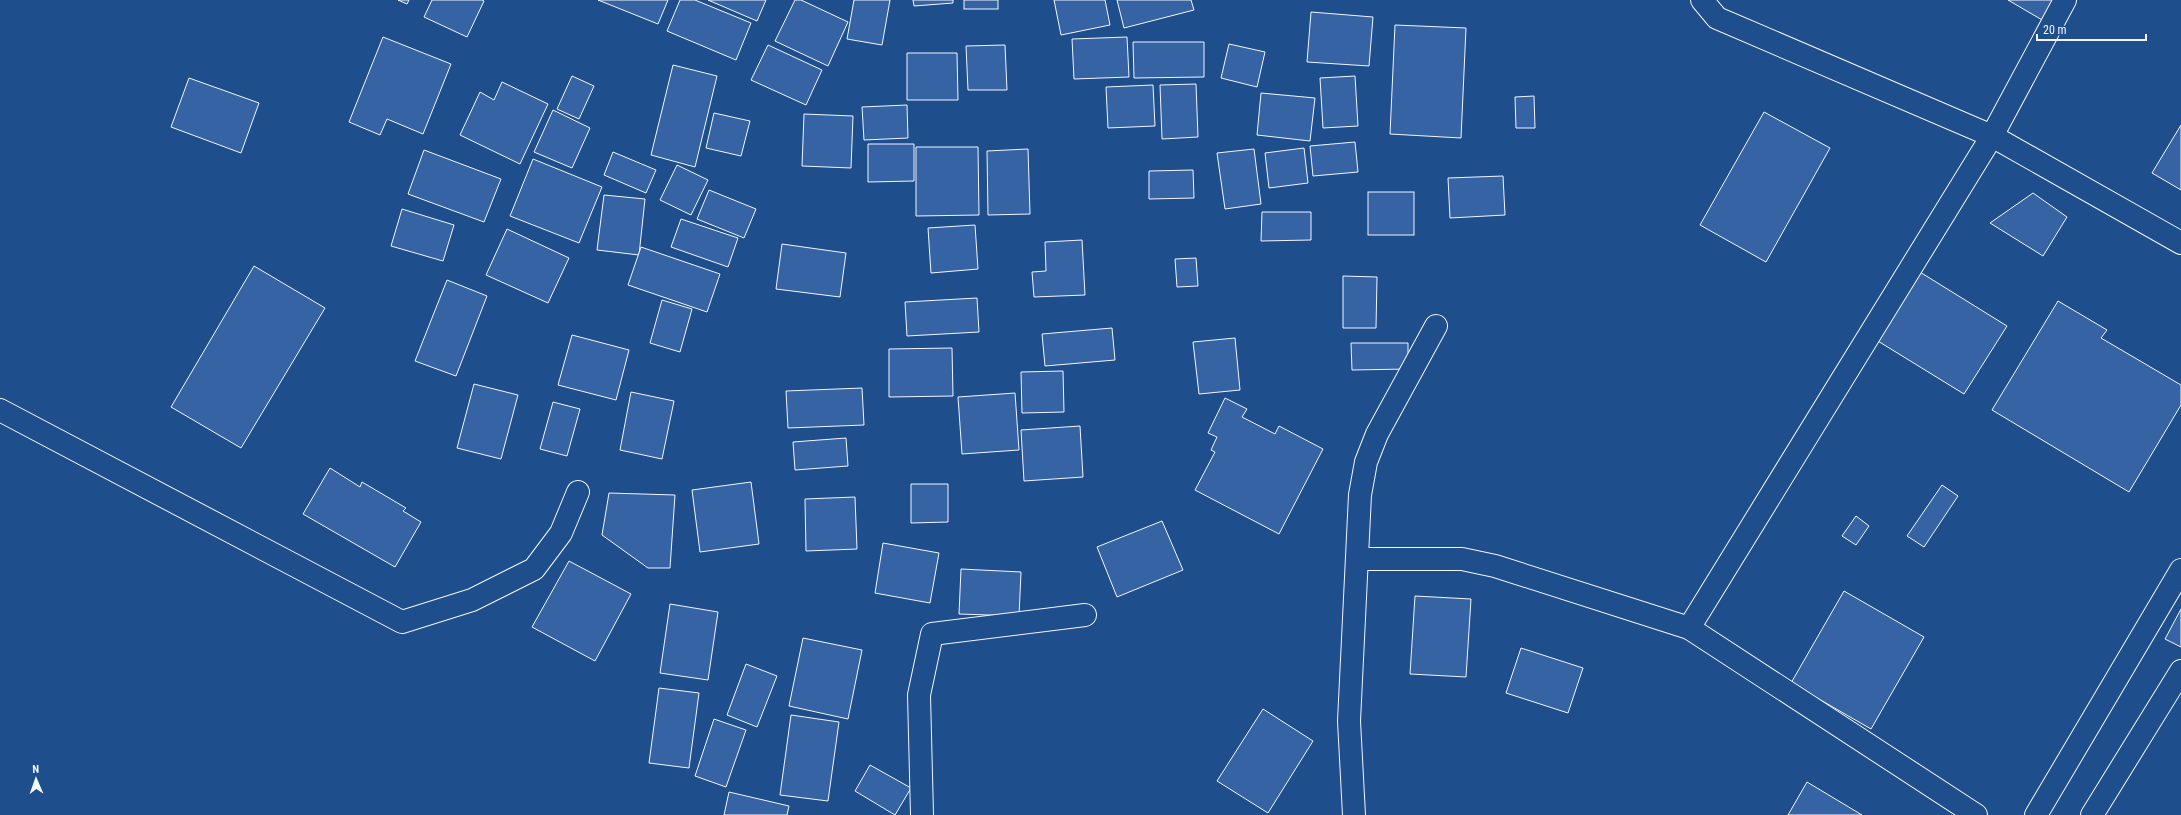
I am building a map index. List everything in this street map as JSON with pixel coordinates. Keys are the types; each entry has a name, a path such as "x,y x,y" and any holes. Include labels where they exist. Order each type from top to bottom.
{"street":[{"path":"1702,0 1717,18 1992,136 2181,243"},
{"path":"1689,628 1992,136 2065,0"},
{"path":"1354,815 1349,721 1360,495 1366,462 1377,434 1436,326"},
{"path":"0,410 402,622 472,600 534,569 561,533 578,492"},
{"path":"1358,559 1462,559 1495,566 1689,628 1976,815"},
{"path":"2036,815 2181,570"},
{"path":"922,815 919,695 932,634 1085,615"},
{"path":"2092,815 2181,671"}],"building":[{"path":"398,0 409,0 407,4"},
{"path":"432,0 484,1 467,37 424,17"},
{"path":"598,0 668,0 658,24"},
{"path":"680,0 695,0 751,23 736,60 667,31"},
{"path":"708,0 766,0 757,21"},
{"path":"795,0 801,0 848,22 828,66 775,41"},
{"path":"854,0 890,0 882,45 847,39"},
{"path":"913,0 953,0 953,3 914,6"},
{"path":"964,0 998,0 998,9 964,9"},
{"path":"1054,0 1105,0 1110,25 1061,35"},
{"path":"1117,0 1191,0 1194,10 1124,28"},
{"path":"2008,0 2063,0 2049,24"},
{"path":"1311,12 1373,17 1369,66 1307,62"},
{"path":"1395,25 1466,28 1461,138 1390,134"},
{"path":"383,37 451,64 423,134 387,119 380,135 349,122"},
{"path":"1127,37 1129,77 1074,79 1072,39"},
{"path":"1133,42 1204,42 1204,77 1134,78"},
{"path":"1229,44 1265,52 1257,87 1221,78"},
{"path":"768,45 822,70 806,105 751,80"},
{"path":"1005,45 1007,90 968,90 966,46"},
{"path":"907,53 957,53 958,100 907,100"},
{"path":"673,65 717,76 695,167 651,155"},
{"path":"572,76 594,86 579,119 557,109"},
{"path":"1355,76 1358,126 1323,128 1320,78"},
{"path":"189,78 259,103 241,153 171,127"},
{"path":"502,82 548,104 520,164 460,135 480,92 494,100"},
{"path":"1196,84 1198,137 1162,139 1160,85"},
{"path":"1153,85 1155,126 1108,128 1106,87"},
{"path":"1261,93 1315,98 1310,141 1257,135"},
{"path":"1534,96 1535,128 1516,128 1515,97"},
{"path":"907,105 908,138 864,140 862,107"},
{"path":"553,110 590,128 572,168 534,152"},
{"path":"1764,112 1830,148 1766,262 1700,225"},
{"path":"714,113 750,121 741,156 706,148"},
{"path":"804,114 853,116 851,168 802,166"},
{"path":"2181,125 2181,190 2152,173"},
{"path":"1355,142 1358,172 1313,176 1310,146"},
{"path":"868,144 914,144 914,181 868,182"},
{"path":"916,147 978,147 979,215 916,216"},
{"path":"1304,148 1308,183 1269,188 1265,153"},
{"path":"1028,149 1030,214 988,215 987,151"},
{"path":"1254,149 1261,204 1225,209 1217,153"},
{"path":"424,150 501,179 484,222 408,194"},
{"path":"613,152 656,170 646,193 604,175"},
{"path":"533,159 602,187 579,243 510,216"},
{"path":"677,165 708,180 691,215 660,200"},
{"path":"1193,170 1194,198 1149,199 1149,171"},
{"path":"1503,176 1505,215 1450,218 1448,178"},
{"path":"709,190 756,209 744,238 697,219"},
{"path":"1368,192 1414,192 1414,235 1368,235"},
{"path":"2033,193 2067,217 2043,256 1990,223"},
{"path":"604,195 645,199 639,255 597,250"},
{"path":"402,209 454,225 443,261 391,246"},
{"path":"1262,212 1311,212 1311,240 1261,241"},
{"path":"681,219 738,238 728,267 671,247"},
{"path":"975,225 978,269 931,273 928,228"},
{"path":"507,229 569,258 548,303 486,275"},
{"path":"1082,240 1085,295 1034,297 1032,272 1046,271 1045,242"},
{"path":"782,244 846,253 840,297 776,289"},
{"path":"641,247 720,274 707,312 628,285"},
{"path":"1196,258 1198,286 1177,287 1175,259"},
{"path":"254,266 325,308 241,448 171,407"},
{"path":"1915,269 2007,326 1964,394 1873,338"},
{"path":"1343,276 1377,277 1376,328 1343,328"},
{"path":"447,280 487,296 456,376 415,361"},
{"path":"977,298 979,332 907,336 905,302"},
{"path":"662,300 692,309 680,352 650,343"},
{"path":"2058,301 2107,330 2101,338 2181,385 2181,405 2129,492 1992,410"},
{"path":"1112,328 1115,360 1045,366 1042,334"},
{"path":"572,335 629,350 616,400 558,385"},
{"path":"1235,338 1240,390 1199,394 1193,342"},
{"path":"1351,343 1408,343 1408,369 1352,370"},
{"path":"952,348 953,396 889,397 889,349"},
{"path":"1063,371 1064,412 1022,413 1021,372"},
{"path":"474,384 518,395 501,459 457,448"},
{"path":"862,388 864,425 788,428 786,391"},
{"path":"631,392 674,401 662,459 620,450"},
{"path":"1015,393 1019,450 962,454 958,397"},
{"path":"1225,398 1247,409 1242,417 1275,434 1279,426 1323,449 1279,534 1195,490 1215,452 1211,450 1217,437 1208,433"},
{"path":"553,402 580,409 567,456 540,449"},
{"path":"1080,426 1083,477 1024,481 1021,430"},
{"path":"846,438 848,466 795,470 793,442"},
{"path":"330,468 360,487 362,482 406,508 403,511 421,522 395,567 303,514"},
{"path":"751,482 759,544 700,552 692,490"},
{"path":"911,484 948,484 948,522 911,523"},
{"path":"1942,485 1958,496 1924,547 1907,536"},
{"path":"609,493 675,495 670,568 648,568 602,535"},
{"path":"855,497 857,549 806,551 805,499"},
{"path":"1856,516 1869,526 1856,545 1842,536"},
{"path":"1162,521 1183,570 1117,597 1097,547"},
{"path":"883,543 939,553 930,603 875,593"},
{"path":"569,561 631,594 595,661 532,627"},
{"path":"961,569 1021,572 1019,616 959,614"},
{"path":"1844,591 1924,637 1871,729 1791,683"},
{"path":"1415,596 1471,599 1466,677 1410,674"},
{"path":"670,604 718,612 708,680 660,673"},
{"path":"2181,609 2181,647 2165,639"},
{"path":"803,638 862,650 848,719 789,706"},
{"path":"1521,648 1583,668 1568,713 1506,693"},
{"path":"746,664 777,676 757,727 727,715"},
{"path":"659,688 699,693 689,768 649,763"},
{"path":"1263,709 1313,741 1268,813 1217,781"},
{"path":"791,715 839,722 828,801 780,795"},
{"path":"714,719 746,730 726,787 695,776"},
{"path":"870,765 911,788 895,815 855,791"},
{"path":"1807,782 1862,815 1788,815"},
{"path":"729,792 789,806 787,815 724,815"}]}
